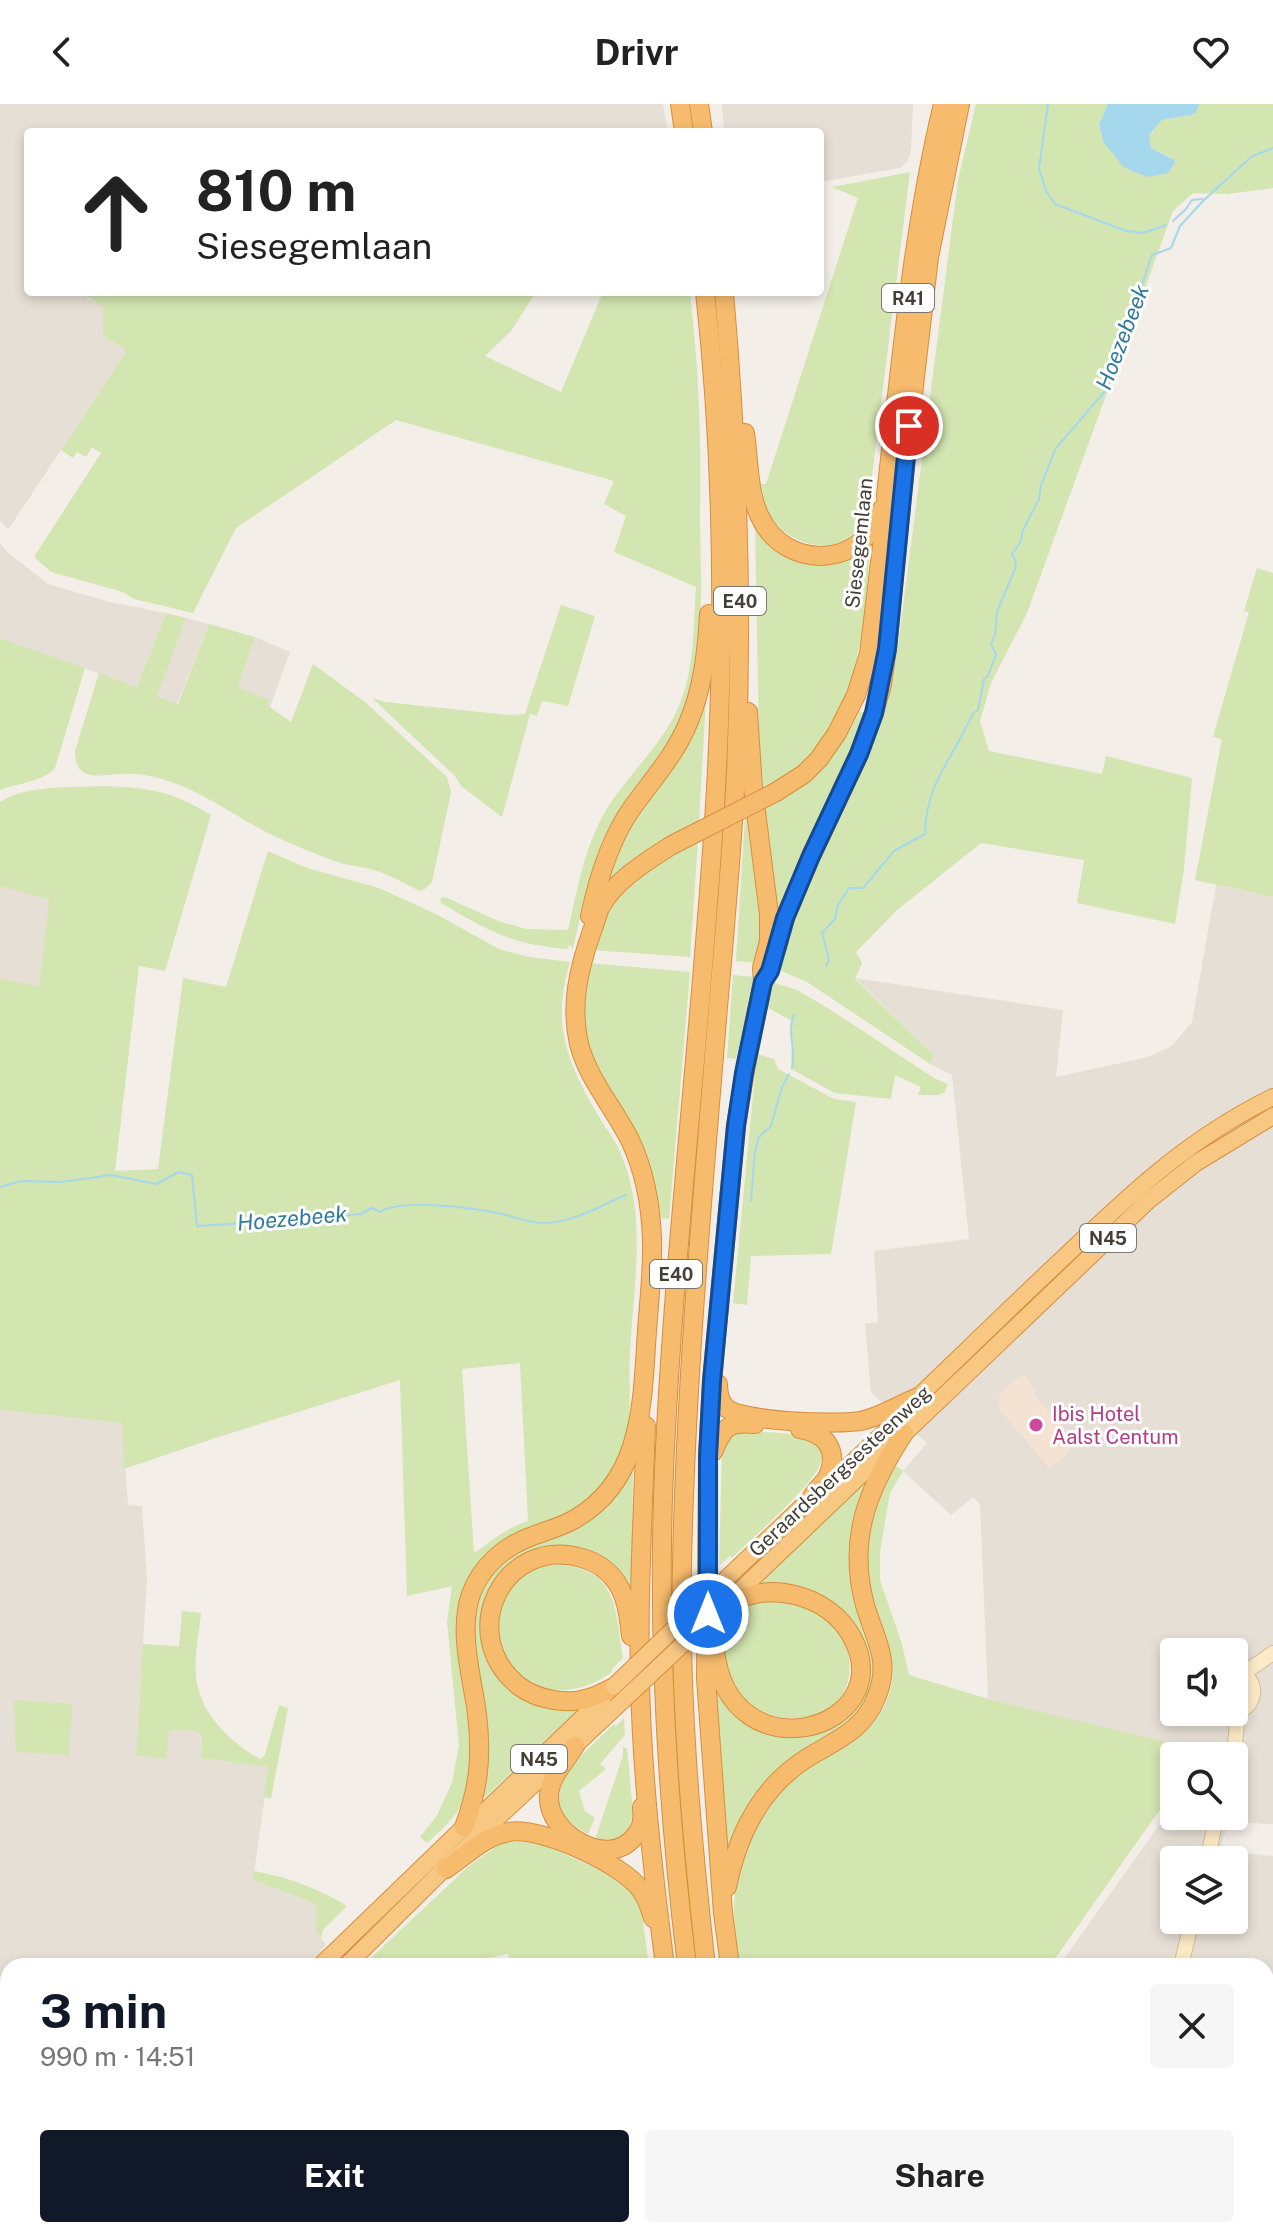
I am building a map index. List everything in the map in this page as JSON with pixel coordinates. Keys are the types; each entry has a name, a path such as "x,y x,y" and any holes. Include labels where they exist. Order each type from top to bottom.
{"highway":[{"path":"680,104 683,128"},
{"path":"699,104 702,128"},
{"name":"Siesegemlaan","path":"878,652 886,495 912,261 943,104"},
{"name":"Siesegemlaan","path":"878,652 906,454 929,257 960,104"},
{"name":"E40","path":"686,1958 675,1872 665,1698 662,1564 675,1292 712,857 719,699 721,582 716,429 705,296"},
{"name":"E40","path":"705,1958 687,1760 682,1568 693,1313 730,868 738,689 739,513 724,296"},
{"path":"733,397 744,424 753,496 760,517 778,541 807,555 828,556 853,549 867,538 878,522 886,495"},
{"path":"586,944 592,904 619,829 670,757 689,722 705,665 709,604 721,582"},
{"path":"464,1827 475,1798 480,1751 465,1635 470,1596 482,1573 507,1548 573,1521 594,1506 612,1487 632,1450 643,1397 652,1242 650,1204 643,1174 629,1139 601,1091 579,1044 575,1001 586,944 600,907 639,866 804,774 829,746 848,716 878,652"},
{"path":"763,982 770,971 785,918 874,713 878,652"},
{"path":"729,1958 706,1678 708,1457 736,1126 769,941 769,914 753,788 748,700 738,689"},
{"name":"Geraardsbergsesteenweg","path":"328,1958 464,1827 474,1822 614,1694 727,1578 1155,1173 1225,1123 1273,1097"},
{"name":"Geraardsbergsesteenweg","path":"354,1958 458,1855 575,1746 614,1694 730,1600 1148,1201 1196,1163 1273,1116"},
{"path":"714,1371 719,1395 726,1408 751,1416 817,1423 851,1422 881,1415 918,1397"},
{"path":"643,1397 646,1404 640,1682 646,1785 664,1958"},
{"path":"708,1457 722,1432 737,1423 815,1432 828,1444 831,1458 827,1476 812,1497"},
{"path":"723,1913 734,1859 745,1829 759,1804 777,1782 801,1762 855,1729 871,1710 878,1694 883,1663 864,1602 859,1538 870,1495 904,1433"},
{"path":"614,1694 560,1700 534,1694 510,1678 495,1658 489,1627 490,1611 496,1595 511,1575 535,1559 552,1556 584,1559 609,1573 618,1583 626,1603 640,1682"},
{"path":"708,1614 722,1680 735,1702 751,1716 782,1729 801,1729 830,1719 845,1707 856,1690 861,1668 855,1643 840,1620 820,1604 789,1593 765,1593 730,1600"},
{"path":"575,1746 552,1783 549,1803 559,1823 579,1841 604,1851 626,1845 641,1825 646,1785"},
{"path":"446,1869 473,1848 500,1834 528,1831 554,1838 628,1876 648,1901 655,1930 662,1941"}],"main road":[{"path":"1248,1671 1273,1653"},
{"path":"1248,1673 1273,1662"},
{"path":"1248,1686 1253,1697 1248,1704"},
{"path":"1183,1958 1189,1934"}],"shaded area":[{"path":"0,104 663,104 667,128 24,128 24,296 85,296 103,307 125,353 8,530 0,520"},
{"path":"722,104 913,104 911,150 908,161 900,168 824,181 824,128 724,128"},
{"path":"0,543 48,584 110,602 166,613 137,687 0,638"},
{"path":"186,618 209,624 177,704 156,695"},
{"path":"255,637 290,652 270,707 268,700 238,687"},
{"path":"1216,885 1273,897 1273,1824 1248,1823 1248,1742 1163,1742 988,1699 980,1504 973,1497 951,1515 903,1471 927,1443 871,1393 865,1323 878,1323 874,1251 969,1239 952,1075 930,1064 934,1056 855,978 1063,1010 1056,1077 1148,1057 1172,1046 1192,1022"},
{"path":"0,886 49,898 39,988 0,978"},
{"name":"Ibis Hotel Aalst Centum","path":"1023,1374 1036,1390 1033,1393 1072,1440 1070,1450 1050,1469 999,1409 1000,1393"},
{"path":"0,1410 122,1423 128,1505 142,1506 147,1580 136,1755 169,1730 190,1730 202,1735 201,1758 269,1767 253,1880 314,1903 319,1936 326,1944 316,1958 0,1958"},
{"path":"1160,1753 1160,1810 1116,1870 868,1764"},
{"path":"1160,1824 1160,1830 1226,1830 1221,1846 1160,1846 1160,1934 1248,1934 1248,1854 1273,1856 1273,1958 1065,1958"}],"green space":[{"path":"976,104 1108,104 1099,124 1103,141 1173,158 1151,148 1149,136 1162,120 1195,114 1200,104 1273,104 1273,188 1227,194 1193,193 1173,211 1027,613 991,683 980,721 989,751 1102,774 1106,756 1192,778 1184,869 1175,924 1077,903 1084,860 981,843 896,911 856,952 862,963 855,979 934,1056 930,1064 807,982 774,968 805,891 869,754 886,708 897,653 958,180"},
{"path":"910,172 867,516 856,532 841,542 809,544 789,535 773,520 766,508 761,484 766,484 858,198 832,187"},
{"path":"86,296 533,296 511,331 485,356 561,392 601,296 690,296 700,439 701,593 696,664 677,725 602,841 573,949 569,944 568,949 548,947 501,935 441,903 440,899 447,898 498,921 526,929 568,930 585,861 604,813 665,732 684,694 692,648 696,587 614,552 626,516 604,504 614,481 396,420 236,528 193,613 134,599 123,592 51,572 34,557 101,453 92,447 86,457 77,452 73,458 61,450 125,353 124,348 103,335 103,307"},
{"path":"755,521 795,558 870,542 859,649 837,716 819,744 795,769 763,789 759,744"},
{"path":"1257,568 1273,573 1273,897 1195,880 1222,739 1213,737 1249,612 1244,611"},
{"path":"561,605 595,616 568,706 542,701 537,716 530,714 502,817 461,786 456,777 372,698 508,715 525,714"},
{"path":"166,613 186,618 157,696 178,704 209,624 255,637 238,687 269,700 267,705 291,722 313,664 365,702 447,777 451,792 432,882 425,889 419,891 380,872 344,864 292,844 187,788 165,780 143,775 95,776 79,768 75,751 99,673 137,687"},
{"path":"0,638 85,668 55,768 37,779 0,790"},
{"path":"707,682 699,821 634,860 602,891 614,848"},
{"path":"860,711 865,713 861,732 778,916 763,808 794,792 821,769 843,741"},
{"path":"105,786 160,792 211,815 165,971 139,966 115,1171 158,1169 183,978 226,987 268,851 307,868 379,888 436,914 499,949 529,957 570,962 562,1005 565,1042 578,1078 621,1153 635,1206 637,1255 627,1432 615,1465 592,1496 465,1586 460,1604 458,1642 470,1740 470,1779 460,1807 427,1843 420,1837 436,1817 452,1783 459,1745 447,1622 452,1586 407,1596 400,1380 124,1469 122,1423 0,1410 0,978 39,987 49,899 0,886 0,802 36,790","holes":["520,1363 528,1521 506,1531 474,1553 462,1369"]},
{"path":"752,814 762,914 758,963 736,961 745,817"},
{"path":"698,841 690,957 592,950 607,914 626,887 648,869"},
{"path":"588,963 690,972 669,1219 661,1218 642,1145 600,1072 589,1045 583,1014"},
{"path":"733,975 755,977 736,1059 727,1058"},
{"path":"771,982 797,990 948,1084 944,1093 918,1095 921,1087 895,1075 891,1099 835,1093 791,1069 792,1021 765,1006"},
{"path":"757,1054 774,1059 778,1069 834,1099 856,1102 831,1254 751,1256 747,1305 733,1303"},
{"path":"740,1431 807,1437 817,1445 822,1459 816,1472 795,1497 732,1558 730,1556 719,1566 722,1452 726,1438"},
{"path":"633,1459 632,1609 584,1553 498,1580 497,1671 579,1709 477,1805 471,1634 478,1592 507,1556 553,1537"},
{"path":"896,1466 903,1471 890,1493 880,1552 880,1580 909,1675 988,1699 1166,1742 1160,1742 1160,1809 1056,1958 739,1958 734,1928 736,1886 755,1829 777,1796 791,1782 865,1732 889,1694 892,1660 870,1587 868,1569 869,1533 879,1498"},
{"path":"872,1472 855,1519 876,1660 870,1698 851,1724 803,1753 724,1869 712,1672 769,1731 856,1700 851,1626 758,1588 756,1584"},
{"path":"559,1564 579,1568 604,1584 615,1609 623,1658 612,1672 599,1680 570,1690 540,1687 515,1672 505,1658 498,1635 504,1598 519,1578 536,1568"},
{"path":"783,1601 805,1607 825,1618 844,1641 848,1654 850,1668 843,1694 824,1713 810,1718 774,1716 759,1711 747,1702 731,1676 721,1645 718,1629 735,1615 733,1612 751,1604"},
{"path":"182,1611 201,1613 196,1661 198,1689 210,1714 227,1735 260,1759 265,1755 279,1705 288,1708 271,1799 264,1797 268,1767 201,1758 202,1735 190,1730 169,1730 166,1759 136,1755 143,1644 179,1646"},
{"path":"14,1700 72,1704 69,1755 16,1752"},
{"path":"624,1718 625,1735 600,1764 606,1769 579,1791 585,1811 595,1818 588,1834 569,1821 560,1807 559,1792 575,1763"},
{"path":"623,1747 627,1748 632,1819 626,1831 616,1839 595,1839 623,1756"},
{"path":"504,1841 536,1843 614,1877 634,1894 641,1907 648,1958 509,1958 508,1954 488,1958 371,1958 468,1867"},
{"path":"254,1871 302,1884 347,1906 323,1930 321,1938 316,1930 317,1910 314,1903 253,1880"}],"water":[{"path":"1108,104 1200,104 1195,114 1162,120 1149,135 1151,148 1175,163 1168,173 1147,177 1123,167 1103,141 1099,124"}],"waterway":[{"path":"1047,104 1039,168 1046,191 1055,204 1126,231 1143,233 1166,225"},
{"name":"Hoezebeek","path":"826,966 829,960 822,933 835,919 838,905 849,888 863,888 894,851 925,834 926,816 935,785 973,713 978,710 984,679 996,654 991,645 997,612 1015,569 1012,554 1039,499 1041,485 1056,448 1106,390 1152,255 1171,248 1180,226 1251,157 1273,148"},
{"path":"1173,221 1192,200 1202,199"},
{"name":"Hoezebeek","path":"792,1068 791,1028 794,1015"},
{"name":"Hoezebeek","path":"751,1201 759,1137 771,1126 789,1074"},
{"name":"Hoezebeek","path":"0,1187 21,1181 61,1182 111,1175 156,1184 179,1172 192,1175 197,1226 297,1220 361,1214 372,1208 380,1212 422,1205 475,1209 545,1223 577,1217 626,1195"}],"place":[{"name":"Ibis Hotel Aalst Centum","path":"1036,1425"}],"route":[{"path":"708,1614 708,1457 712,1381 736,1126 744,1073 763,982 770,971 785,918 859,754 882,684 909,426"}]}
